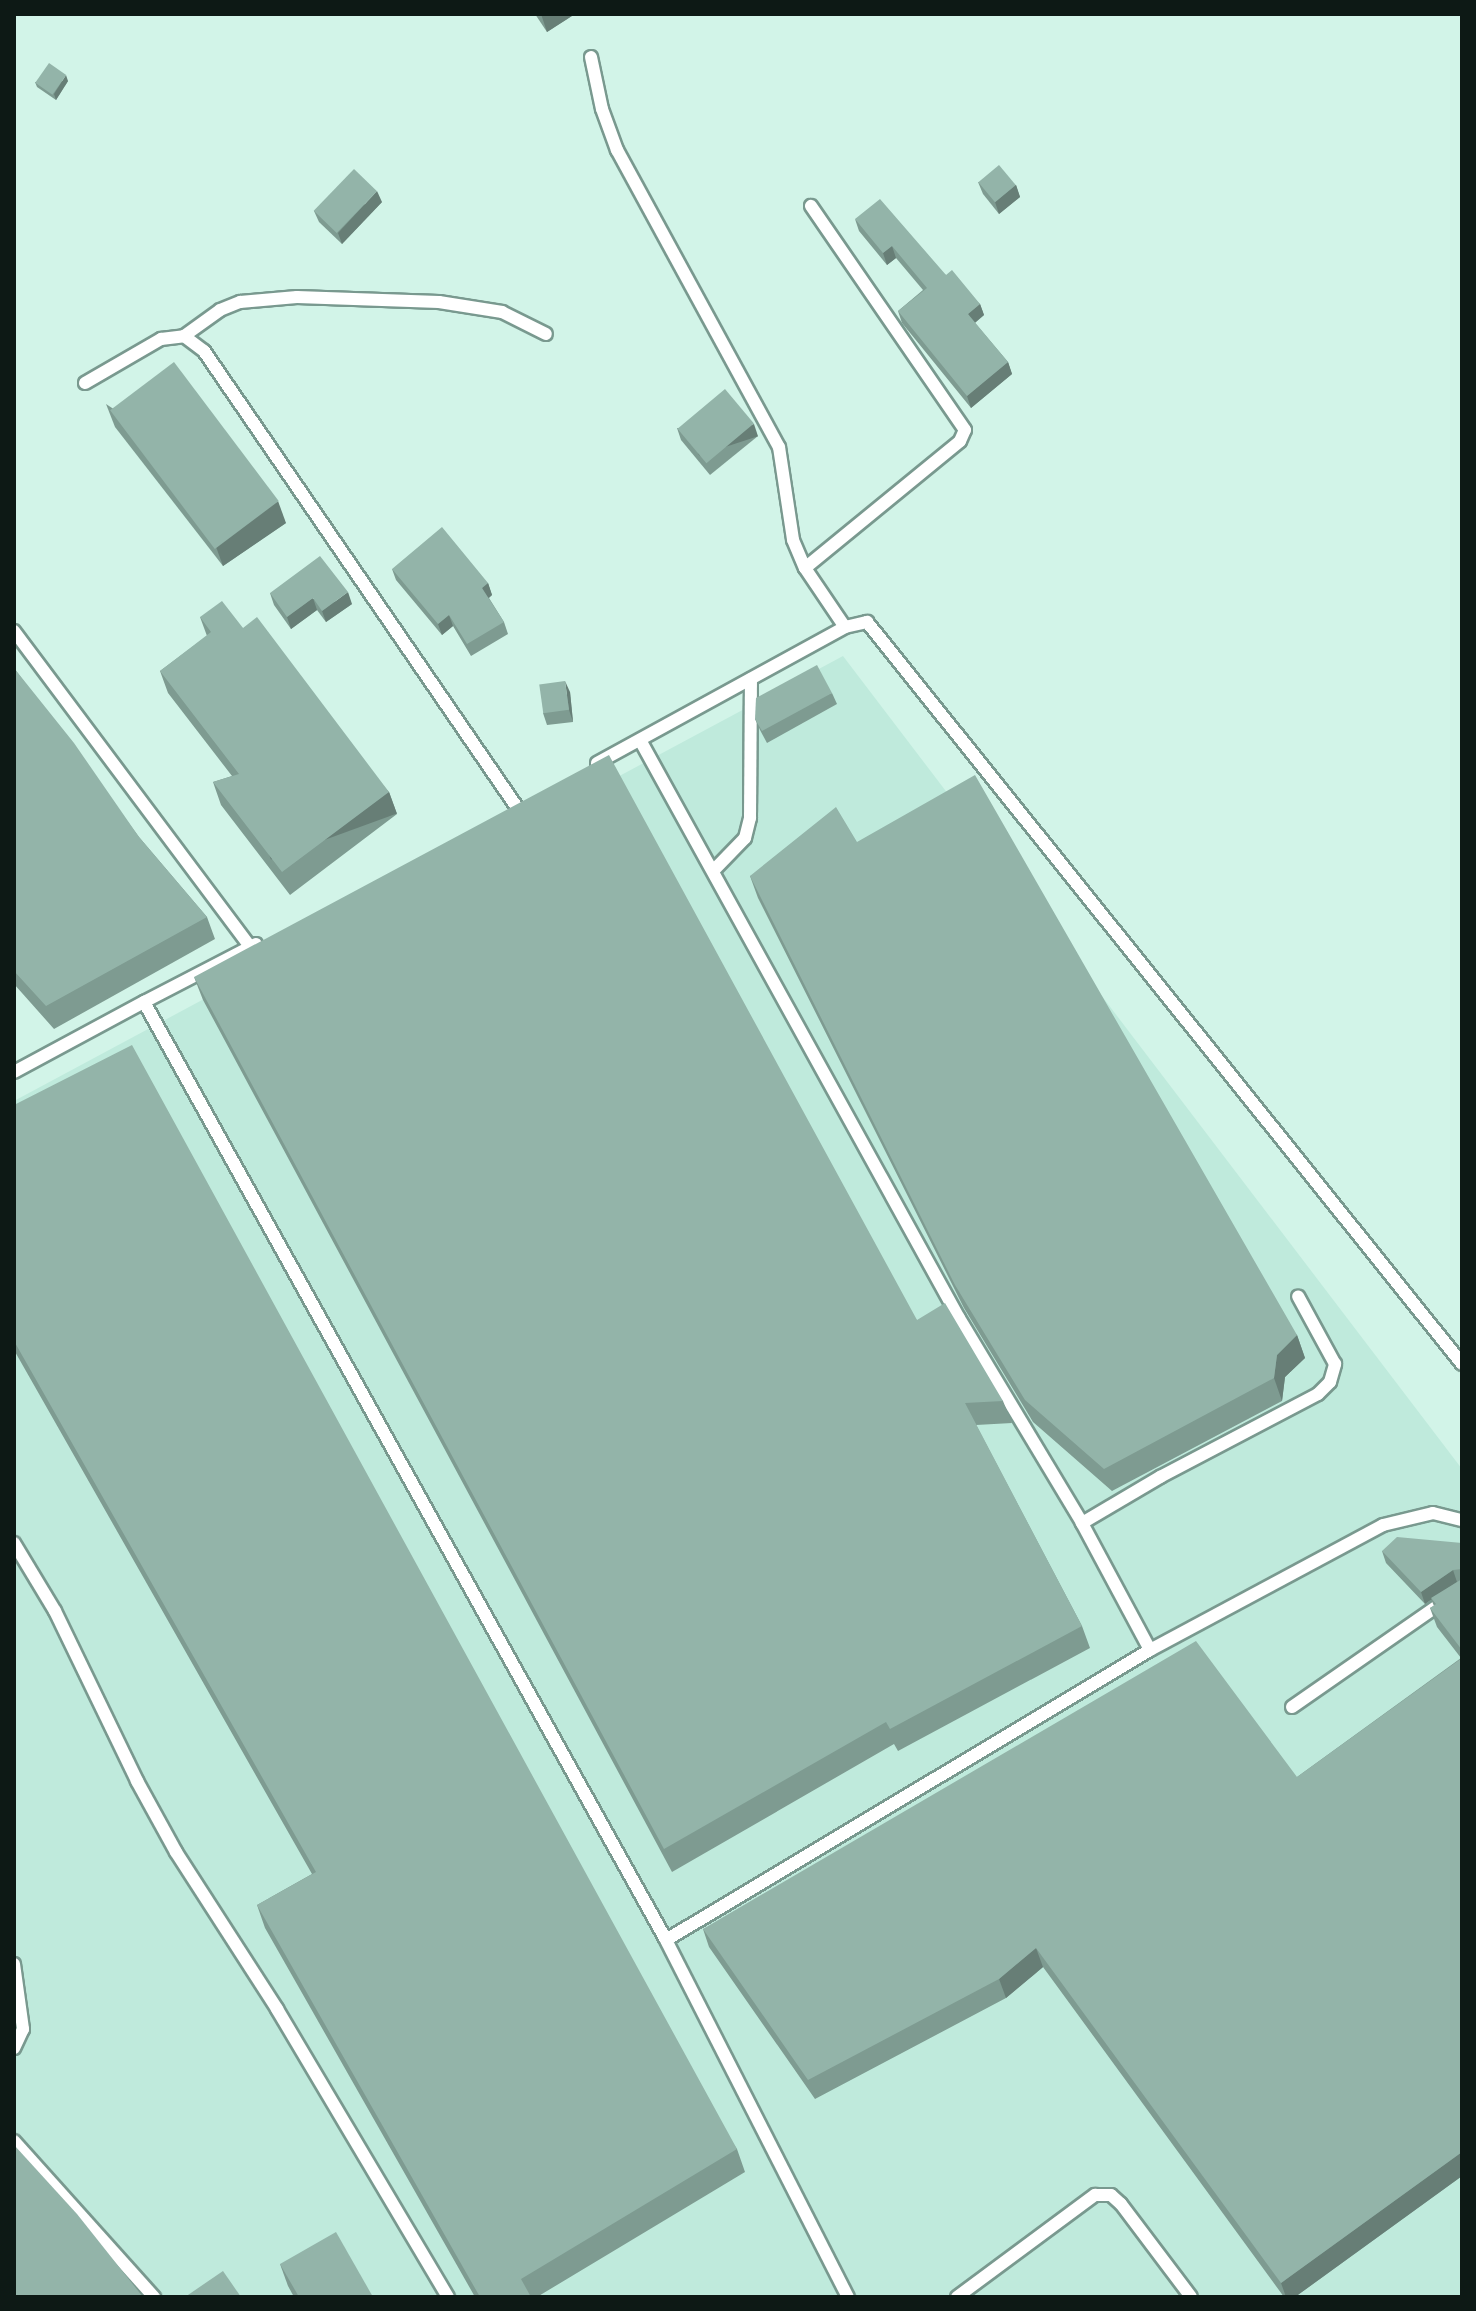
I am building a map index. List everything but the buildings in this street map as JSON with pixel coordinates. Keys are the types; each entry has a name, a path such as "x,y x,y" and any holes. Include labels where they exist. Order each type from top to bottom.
{"lane":[{"path":"591,57 602,109 617,150 779,447 793,540 805,568 845,627"},
{"path":"805,568 960,441 965,430 811,206"},
{"path":"85,383 161,339 184,336 220,310 240,302 297,297 439,302 502,312 546,334"},
{"path":"184,336 204,351 516,806"},
{"path":"585,769 845,627 860,622 872,626 1462,1364"},
{"path":"14,631 250,947"},
{"path":"713,871 745,838 750,818 751,679"},
{"path":"640,740 959,1318 1082,1523 1150,1650"},
{"path":"502,813 529,798"},
{"path":"14,1072 264,940"},
{"path":"144,1002 666,1940 848,2297"},
{"path":"1082,1523 1160,1477 1318,1394 1330,1382 1335,1364 1298,1296"},
{"path":"666,1940 1150,1650 1383,1525 1433,1513 1462,1520"},
{"path":"14,1543 55,1611 137,1781 176,1852 269,1996 448,2297"},
{"path":"1292,1707 1462,1589"},
{"path":"14,1964 23,2029 14,2048"},
{"path":"14,2141 154,2297"},
{"path":"957,2297 1095,2195 1111,2195 1121,2204 1191,2297"}],"shaded area":[{"path":"843,656 1462,1469 1462,2297 14,2297 14,1101"}]}
